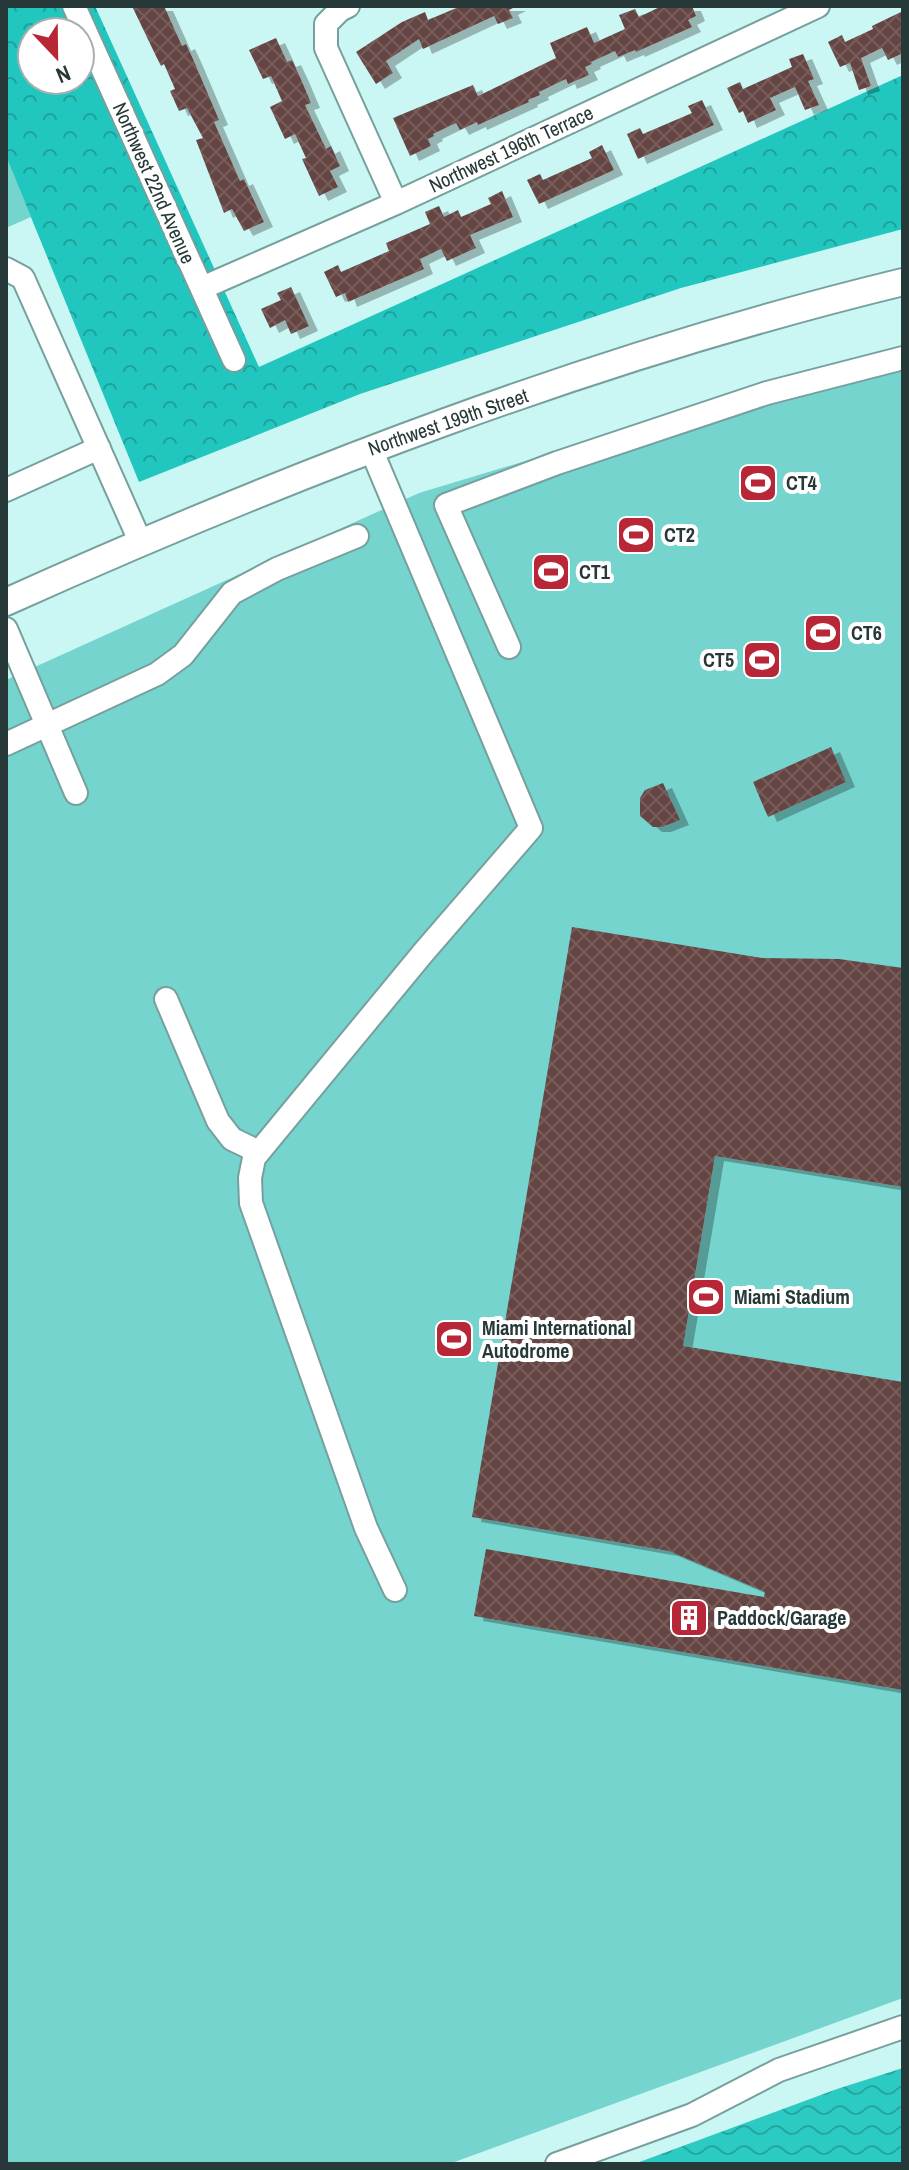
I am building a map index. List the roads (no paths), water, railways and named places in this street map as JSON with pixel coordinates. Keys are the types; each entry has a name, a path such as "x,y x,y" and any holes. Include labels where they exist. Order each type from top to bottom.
{"main road":[{"name":"Northwest 199th Street","path":"6,602 140,541 371,449 609,366 903,282"}],"street":[{"name":"Northwest 22nd Avenue","path":"74,6 234,360"},
{"path":"348,6 326,24 326,48 396,203"},
{"name":"Northwest 196th Terrace","path":"202,288 396,203 818,6"},
{"path":"6,269 23,278 140,541"},
{"path":"509,647 446,505 557,463 767,393 903,358"},
{"path":"9,482 99,448"},
{"path":"371,449 531,828 254,1158 250,1178 251,1203 366,1528 395,1590"},
{"path":"6,744 170,666 183,655 227,597 253,580 357,536"},
{"path":"6,629 76,793"},
{"path":"166,999 218,1121 232,1139 259,1152"},
{"path":"557,2164 692,2115 779,2070 903,2027"}],"water":[{"path":"903,2068 903,2164 634,2164 837,2089"}],"place":[{"name":"CT4","path":"758,483"},
{"name":"CT2","path":"636,535"},
{"name":"CT1","path":"551,572"},
{"name":"CT6","path":"823,633"},
{"name":"CT5","path":"762,660"},
{"name":"Miami Stadium","path":"706,1297"},
{"name":"Miami International Autodrome","path":"454,1339"},
{"name":"Paddock/Garage","path":"689,1618"}]}
